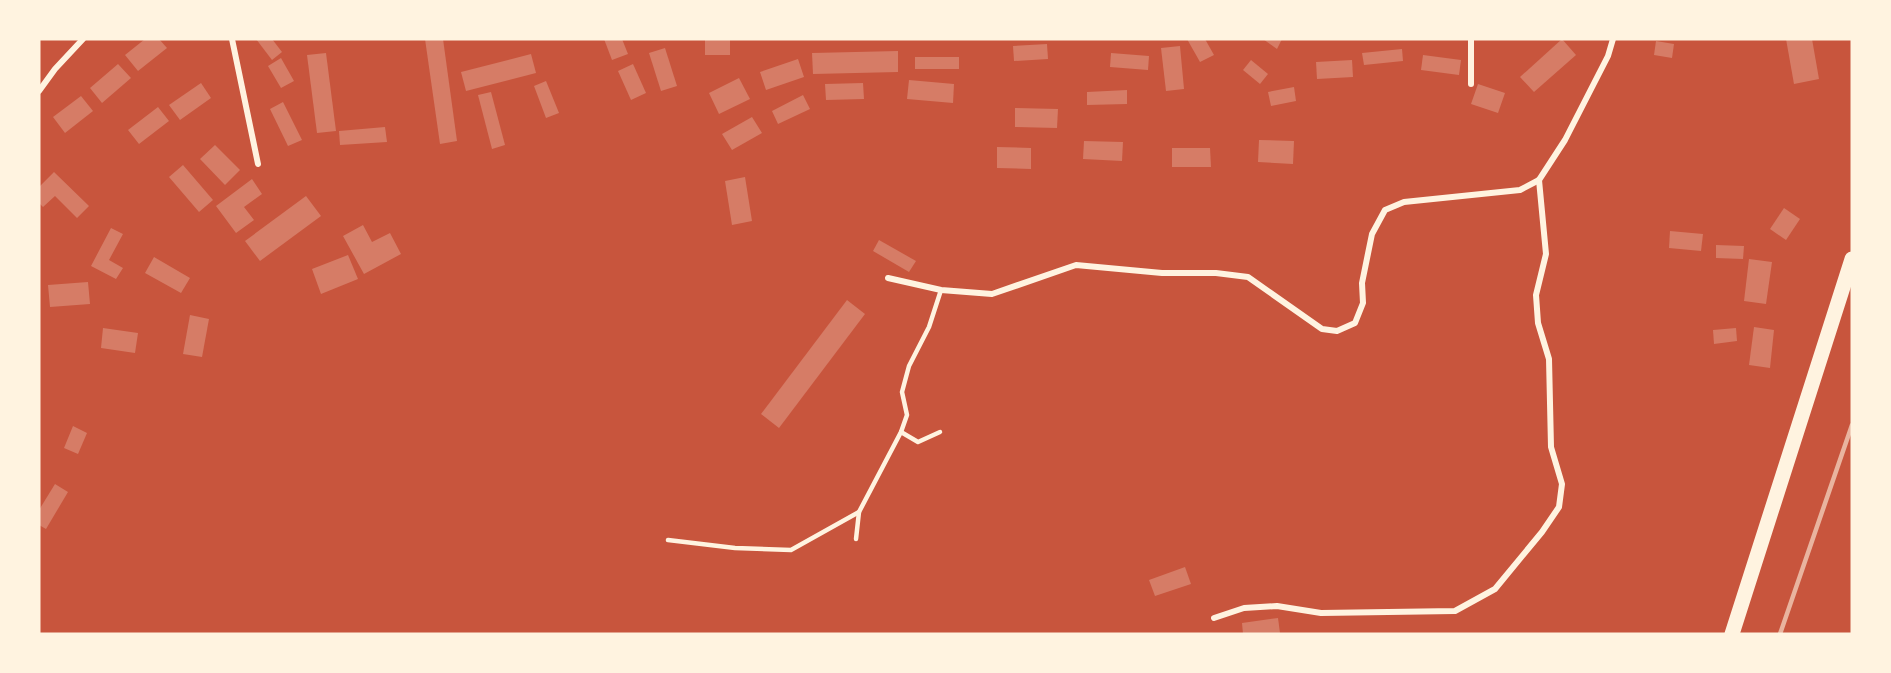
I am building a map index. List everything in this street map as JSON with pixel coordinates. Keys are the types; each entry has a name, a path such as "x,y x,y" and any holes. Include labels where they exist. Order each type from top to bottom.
{"main road":[{"path":"1732,634 1852,259"}],"street":[{"path":"39,91 55,69 83,39"},
{"path":"232,39 258,164"},
{"path":"1471,39 1471,84"},
{"path":"888,278 941,290 992,294 1076,265 1162,273 1216,273 1248,277 1322,329 1337,331 1354,323 1363,303 1362,283 1372,234 1385,210 1404,202 1520,190 1539,180 1570,130 1608,56 1612,39"},
{"path":"1214,618 1244,608 1277,606 1321,614 1455,611 1495,589 1542,532 1559,507 1562,484 1551,447 1549,359 1537,313 1536,295 1546,254 1539,180"}],"lane":[{"path":"856,539 859,512 901,432 907,415 902,392 909,366 929,327 941,290"},
{"path":"901,432 918,442 940,432"},
{"path":"668,540 735,548 791,550 859,512"}],"building":[{"path":"145,39 159,39 167,48 138,71 125,55"},
{"path":"256,39 272,39 282,52 272,60"},
{"path":"425,39 443,39 457,141 440,144"},
{"path":"604,39 622,39 628,54 612,60"},
{"path":"705,39 730,39 730,55 705,55"},
{"path":"1187,39 1205,39 1214,55 1200,62"},
{"path":"1263,39 1282,39 1277,49"},
{"path":"1562,39 1576,55 1534,92 1520,77"},
{"path":"1786,39 1812,39 1819,79 1794,84"},
{"path":"1656,41 1674,44 1672,58 1654,55"},
{"path":"1047,44 1048,59 1014,61 1013,46"},
{"path":"1180,46 1184,89 1166,91 1161,48"},
{"path":"665,48 677,86 661,91 649,53"},
{"path":"1402,49 1403,61 1364,65 1362,53"},
{"path":"898,51 898,72 813,74 812,53"},
{"path":"326,53 336,131 317,133 307,55"},
{"path":"1111,53 1149,56 1148,70 1110,67"},
{"path":"531,54 536,73 466,91 461,72"},
{"path":"1423,55 1461,60 1459,75 1421,70"},
{"path":"915,57 959,57 959,69 915,69"},
{"path":"281,58 294,81 281,88 268,66"},
{"path":"798,59 804,77 766,90 760,72"},
{"path":"1251,60 1268,74 1260,84 1243,70"},
{"path":"1352,60 1353,77 1317,79 1316,62"},
{"path":"118,64 131,78 102,103 90,88"},
{"path":"633,64 646,93 631,100 618,71"},
{"path":"739,78 750,99 719,114 709,93"},
{"path":"909,80 954,84 953,103 907,99"},
{"path":"546,81 559,113 546,118 534,86"},
{"path":"201,83 211,98 180,120 169,105"},
{"path":"863,83 864,99 826,100 825,84"},
{"path":"1478,84 1505,93 1498,113 1471,104"},
{"path":"1294,87 1296,101 1271,106 1268,92"},
{"path":"1127,90 1127,104 1087,105 1087,92"},
{"path":"491,92 505,145 492,149 478,95"},
{"path":"803,95 810,109 778,124 772,111"},
{"path":"81,96 93,111 65,133 53,117"},
{"path":"283,102 302,140 288,146 270,109"},
{"path":"158,107 169,121 139,144 128,130"},
{"path":"1015,108 1058,109 1057,128 1015,127"},
{"path":"752,117 762,133 732,150 722,134"},
{"path":"385,127 387,142 340,145 339,131"},
{"path":"1259,140 1294,141 1293,164 1258,162"},
{"path":"1084,141 1123,142 1122,161 1083,159"},
{"path":"215,145 240,170 225,185 200,159"},
{"path":"997,147 1031,148 1031,169 997,168"},
{"path":"1172,148 1210,148 1211,167 1172,167"},
{"path":"183,165 213,200 199,212 169,177"},
{"path":"54,172 89,206 77,218 55,196 43,207 39,203 39,187"},
{"path":"745,177 752,221 732,225 725,181"},
{"path":"252,179 262,194 244,207 254,220 236,233 216,206"},
{"path":"306,196 321,216 260,261 245,241"},
{"path":"1784,208 1800,219 1786,240 1770,229"},
{"path":"363,225 372,242 390,233 401,254 364,274 343,236"},
{"path":"111,228 123,234 109,260 123,268 116,279 91,266"},
{"path":"1670,231 1703,234 1701,251 1669,248"},
{"path":"879,240 916,261 909,272 873,251"},
{"path":"1716,245 1744,246 1743,259 1716,258"},
{"path":"348,255 358,279 321,294 312,269"},
{"path":"154,257 190,278 181,293 145,273"},
{"path":"1749,259 1772,262 1766,304 1744,301"},
{"path":"88,282 90,304 50,307 48,285"},
{"path":"847,300 865,314 779,428 761,414"},
{"path":"190,315 209,319 202,357 183,354"},
{"path":"1754,327 1774,330 1770,368 1749,365"},
{"path":"103,328 138,333 135,353 101,348"},
{"path":"1736,328 1737,341 1714,344 1713,330"},
{"path":"73,426 87,433 78,454 64,448"},
{"path":"55,484 68,492 46,529 39,525 39,510"},
{"path":"1185,567 1191,584 1155,596 1149,580"},
{"path":"1278,618 1280,633 1243,634 1242,623"}],"railway":[{"path":"1780,634 1852,425"}]}
